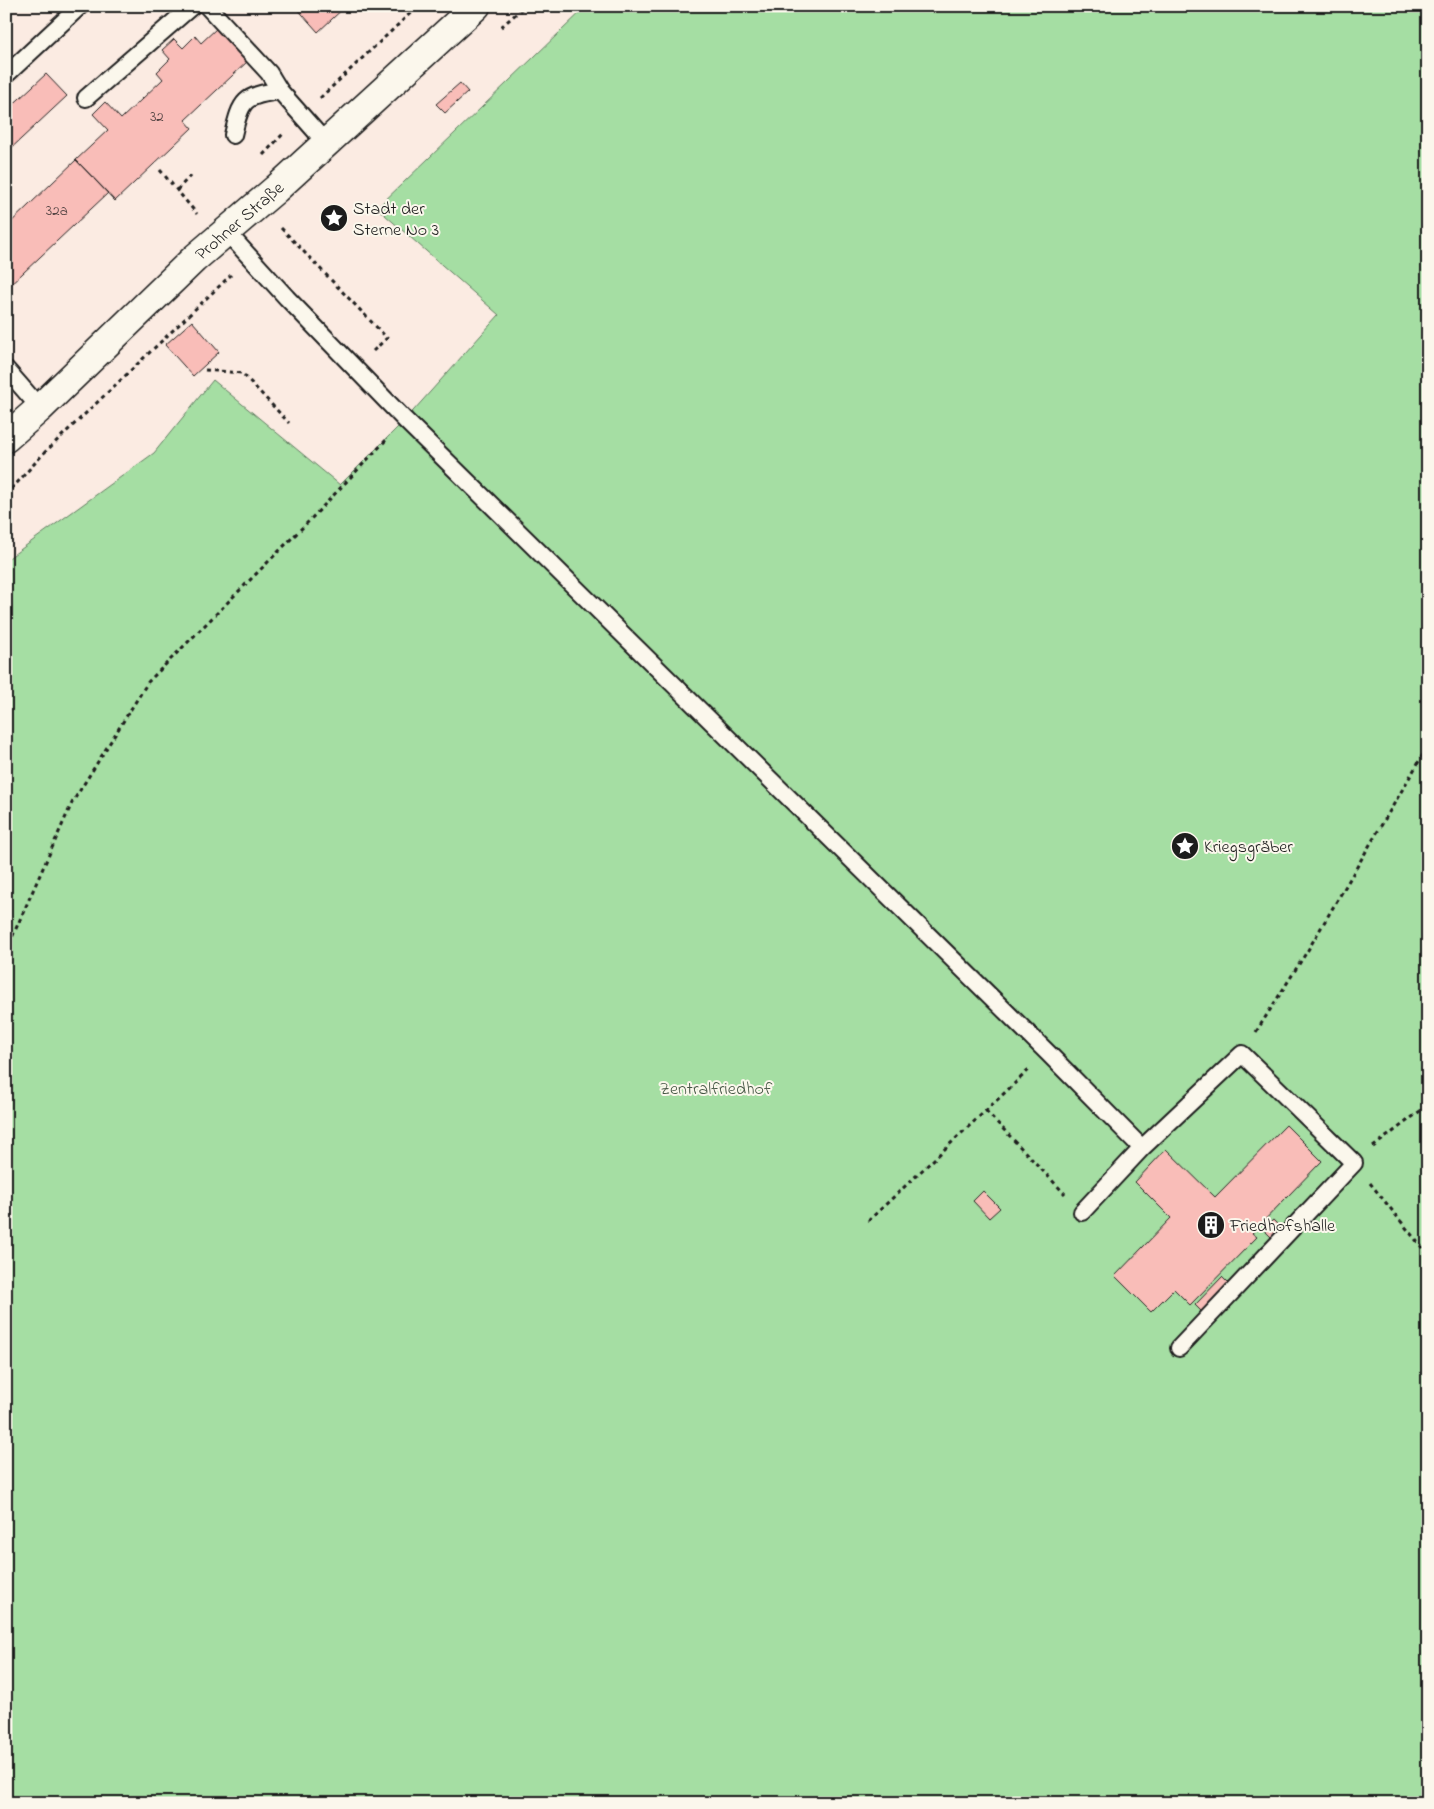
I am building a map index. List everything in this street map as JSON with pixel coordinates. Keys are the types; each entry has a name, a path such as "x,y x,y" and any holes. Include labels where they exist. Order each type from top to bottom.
{"main road":[{"name":"Prohner Straße","path":"6,438 40,408 194,259 276,189 476,6"}],"lane":[{"path":"6,74 80,6"},
{"path":"86,98 192,6"},
{"path":"207,6 269,73 280,91 326,143"},
{"path":"233,135 237,117 245,101 259,93 280,91"},
{"path":"226,231 404,420 1048,1053 1142,1148"},
{"path":"6,369 40,408"},
{"path":"1082,1212 1142,1148 1242,1054 1354,1163 1179,1348"}],"path":[{"path":"261,157 418,6"},
{"path":"160,170 197,214"},
{"path":"177,190 191,175"},
{"path":"6,495 44,453 286,223"},
{"path":"281,228 386,338 354,368"},
{"path":"205,370 242,373 289,423"},
{"path":"6,951 72,803 148,682 309,520 404,420"},
{"path":"1242,1054 1308,950 1428,746"},
{"path":"868,1221 1048,1053"},
{"path":"1428,1105 1354,1163 1428,1255"},
{"path":"986,1111 1082,1212"}],"green space":[{"name":"Zentralfriedhof","path":"587,6 1428,6 1428,1803 6,1803 6,560 154,453 213,380 340,485 405,420 499,315 377,208"}],"building":[{"path":"295,6 346,6 318,32"},
{"path":"217,28 248,61 185,120 192,128 115,201 76,160 108,130 93,114 105,102 121,119 163,79 157,72 170,59 162,50 174,39 183,48 195,36 201,43"},
{"path":"46,74 67,96 6,153 6,111"},
{"path":"460,83 468,92 445,113 436,104"},
{"path":"76,160 108,193 6,289 6,227"},
{"path":"192,321 219,352 193,376 165,345"},
{"name":"Friedhofshalle","path":"1286,1125 1322,1161 1252,1233 1257,1237 1190,1305 1174,1289 1151,1312 1115,1276 1171,1218 1135,1182 1166,1149 1215,1197"},
{"path":"983,1191 1000,1208 989,1218 973,1201"},
{"path":"1273,1220 1281,1228 1271,1237 1263,1229"},
{"path":"1222,1277 1231,1286 1204,1314 1195,1305"}],"place":[{"name":"Stadt der Sterne No 3","path":"334,218"},
{"name":"Kriegsgräber","path":"1185,846"},
{"name":"Friedhofshalle","path":"1211,1225"}]}
